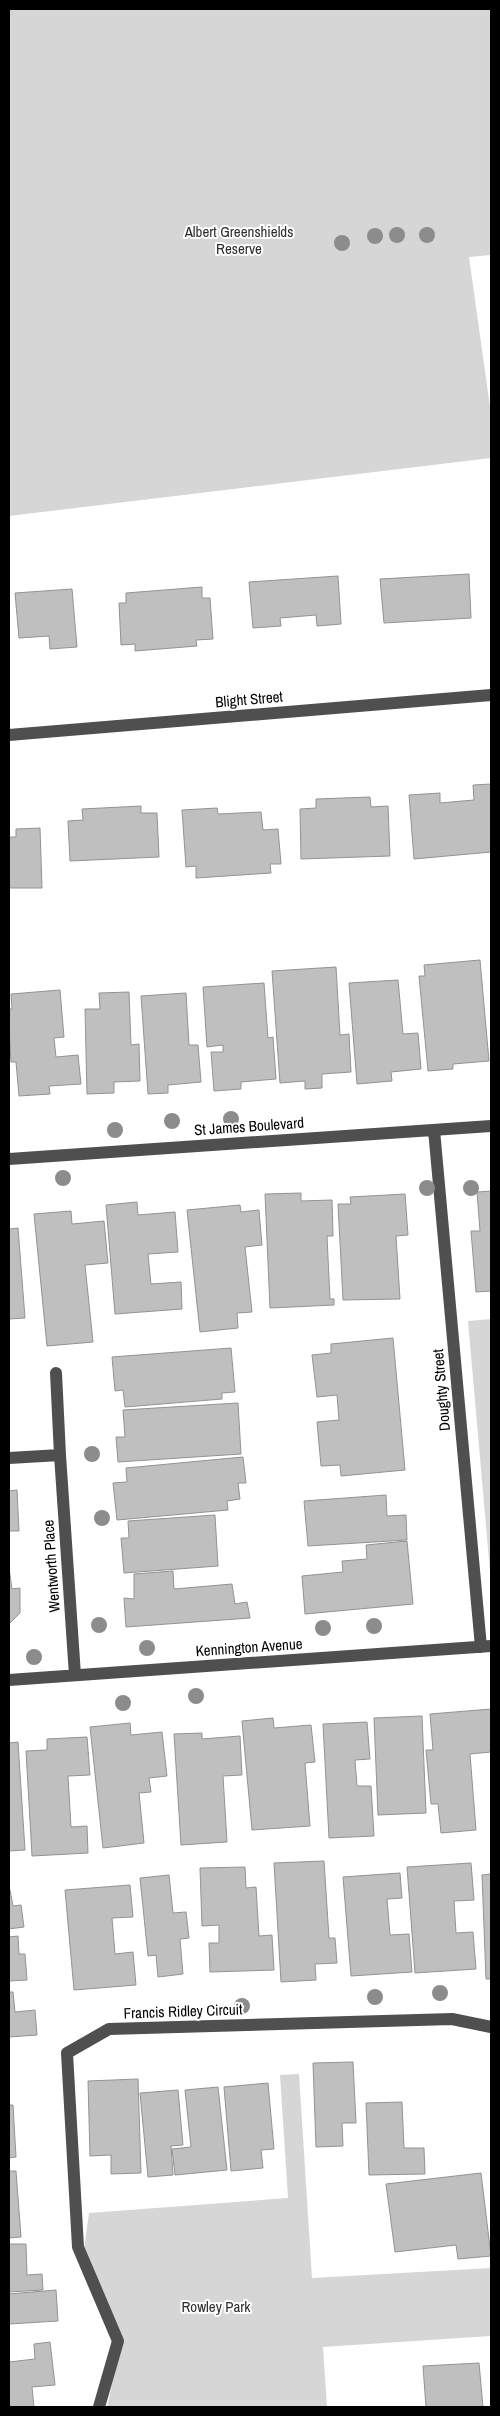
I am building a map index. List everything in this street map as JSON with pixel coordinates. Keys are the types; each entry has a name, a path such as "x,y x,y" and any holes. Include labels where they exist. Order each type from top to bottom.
{"street":[{"name":"Blight Street","path":"9,735 491,695"},
{"name":"St James Boulevard","path":"9,1159 491,1126"},
{"name":"Doughty Street","path":"434,1130 486,1646"},
{"name":"Wentworth Place","path":"56,1373 75,1675"},
{"path":"9,1458 60,1455"},
{"name":"Kennington Avenue","path":"9,1680 486,1646"},
{"name":"Francis Ridley Circuit","path":"100,2407 118,2341 78,2247 66,2053 109,2029 452,2020 491,2027"}],"green space":[{"name":"Albert Greenshields Reserve","path":"9,9 491,9 491,255 469,257 491,414 491,458 9,516"},
{"path":"491,1319 491,1583 468,1321"},
{"name":"Rowley Park","path":"299,2074 312,2278 491,2268 491,2336 323,2347 327,2407 107,2407 122,2339 84,2249 89,2213 288,2198 280,2075"}],"building":[{"path":"469,574 471,618 384,623 380,579"},
{"path":"338,576 341,624 317,626 316,615 280,618 281,626 253,628 249,582"},
{"path":"202,587 202,598 210,598 213,639 196,640 197,646 135,651 135,644 121,645 119,603 126,603 126,593"},
{"path":"72,589 77,647 50,649 49,636 19,638 15,593"},
{"path":"491,784 491,852 414,859 409,795 440,793 440,803 474,800 473,785"},
{"path":"370,797 371,807 388,806 390,856 301,859 300,809 316,808 316,799"},
{"path":"141,806 141,813 157,813 159,857 70,861 68,821 83,820 82,809"},
{"path":"217,808 218,814 261,812 263,830 278,829 281,864 270,864 271,873 196,878 196,866 186,867 182,810"},
{"path":"40,828 42,888 9,888 9,837 16,837 16,829"},
{"path":"480,960 489,1061 453,1064 453,1069 428,1071 419,976 425,976 424,965"},
{"path":"336,967 340,1035 349,1034 351,1072 322,1074 322,1088 305,1089 305,1081 280,1083 272,971"},
{"path":"398,980 403,1034 418,1033 421,1069 391,1072 392,1081 357,1084 349,983"},
{"path":"264,983 268,1038 273,1037 276,1079 241,1082 241,1089 214,1091 211,1052 223,1052 223,1045 207,1047 203,987"},
{"path":"60,990 64,1037 54,1038 56,1057 78,1055 81,1084 49,1086 50,1094 19,1096 16,1062 11,1062 9,1009 12,1009 11,994"},
{"path":"129,992 131,1045 139,1044 140,1081 114,1082 114,1093 87,1094 85,1009 100,1009 99,993"},
{"path":"186,993 189,1045 198,1045 201,1082 168,1085 168,1093 148,1094 141,996"},
{"path":"491,1191 491,1291 476,1292 471,1231 480,1231 477,1192"},
{"path":"301,1193 301,1201 332,1200 333,1236 327,1236 330,1299 334,1299 334,1305 270,1308 265,1194"},
{"path":"405,1194 408,1235 396,1236 400,1299 343,1300 338,1204 351,1204 350,1197"},
{"path":"137,1202 138,1215 175,1212 178,1252 148,1254 151,1284 181,1282 182,1309 115,1314 106,1205"},
{"path":"240,1205 241,1212 259,1210 262,1245 245,1247 252,1312 237,1313 238,1328 200,1332 187,1210"},
{"path":"71,1211 72,1224 104,1221 108,1263 85,1265 93,1342 47,1346 34,1214"},
{"path":"18,1228 25,1318 9,1319 9,1229"},
{"path":"393,1338 405,1470 341,1476 340,1465 321,1466 317,1422 339,1420 337,1395 317,1397 312,1355 331,1353 331,1344"},
{"path":"231,1348 235,1392 222,1393 222,1399 125,1407 123,1390 115,1391 112,1357"},
{"path":"238,1403 241,1454 118,1462 116,1437 125,1437 123,1410"},
{"path":"243,1457 246,1483 238,1483 240,1499 227,1501 228,1510 117,1520 113,1483 127,1482 126,1468"},
{"path":"17,1490 19,1531 9,1531 9,1491"},
{"path":"386,1495 387,1516 406,1515 407,1540 308,1546 304,1501"},
{"path":"215,1515 218,1566 124,1573 121,1538 129,1538 128,1521"},
{"path":"407,1541 413,1604 305,1614 302,1576 343,1572 342,1561 367,1559 366,1545"},
{"path":"9,1568 12,1589 20,1588 20,1613 9,1624"},
{"path":"173,1571 174,1589 232,1584 235,1604 247,1602 250,1618 126,1627 124,1598 134,1599 134,1574"},
{"path":"491,1709 491,1752 470,1754 476,1830 441,1833 438,1804 431,1804 426,1750 433,1750 430,1714"},
{"path":"422,1716 426,1813 378,1815 374,1718"},
{"path":"273,1718 274,1728 311,1725 315,1762 305,1763 310,1826 252,1830 242,1721"},
{"path":"367,1722 370,1759 355,1760 357,1786 371,1786 374,1836 329,1838 323,1724"},
{"path":"130,1723 131,1735 162,1732 167,1776 149,1778 151,1792 139,1793 144,1843 103,1848 90,1727"},
{"path":"202,1733 202,1739 240,1736 242,1775 223,1776 227,1842 181,1845 174,1734"},
{"path":"87,1737 90,1775 68,1776 71,1827 87,1826 88,1853 32,1856 26,1751 47,1750 47,1739"},
{"path":"18,1742 25,1850 9,1851 9,1743"},
{"path":"324,1861 329,1938 335,1938 337,1963 315,1964 316,1980 281,1982 274,1863"},
{"path":"471,1863 474,1900 454,1901 456,1933 473,1932 476,1969 415,1973 407,1867"},
{"path":"245,1867 246,1888 256,1887 259,1936 272,1935 274,1970 210,1972 209,1943 219,1943 219,1925 202,1926 200,1868"},
{"path":"400,1873 402,1898 387,1899 390,1935 409,1934 412,1972 351,1976 343,1877"},
{"path":"491,1874 491,1979 486,1979 482,1875"},
{"path":"169,1875 173,1913 186,1912 189,1938 180,1939 183,1974 158,1977 156,1955 148,1956 140,1878"},
{"path":"9,1885 13,1906 21,1905 24,1927 9,1929"},
{"path":"130,1885 133,1917 112,1918 115,1954 133,1952 136,1985 74,1990 65,1890"},
{"path":"18,1936 19,1954 25,1954 27,1980 9,1981 9,1937"},
{"path":"9,1992 13,1992 15,2012 35,2010 37,2035 9,2037"},
{"path":"353,2062 356,2123 342,2123 343,2146 316,2147 313,2063"},
{"path":"138,2079 141,2173 111,2174 111,2155 90,2156 88,2081"},
{"path":"268,2083 274,2149 261,2150 263,2168 231,2171 224,2087"},
{"path":"218,2087 227,2170 175,2175 172,2149 191,2147 185,2090"},
{"path":"178,2090 183,2145 171,2146 173,2175 148,2177 140,2093"},
{"path":"402,2102 404,2148 424,2148 425,2174 369,2175 366,2103"},
{"path":"9,2105 13,2105 16,2157 9,2158"},
{"path":"9,2171 16,2171 21,2237 9,2238"},
{"path":"481,2173 491,2256 458,2259 456,2245 395,2252 386,2184"},
{"path":"9,2244 26,2244 27,2275 42,2274 43,2290 9,2292"},
{"path":"56,2290 58,2321 9,2324 9,2294"},
{"path":"50,2342 55,2385 32,2387 34,2407 9,2407 9,2362 35,2359 34,2344"},
{"path":"479,2363 483,2407 426,2407 423,2366"}]}
